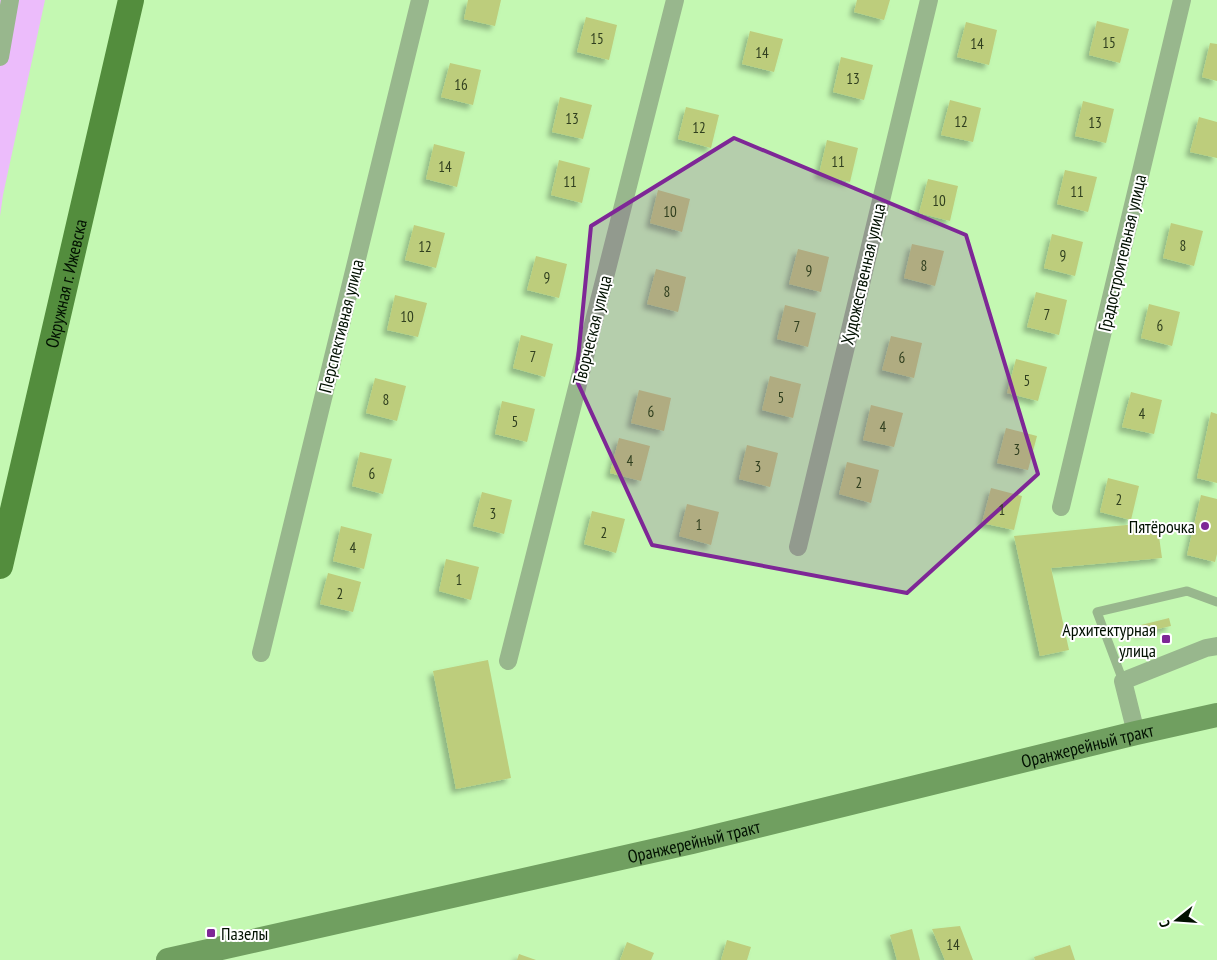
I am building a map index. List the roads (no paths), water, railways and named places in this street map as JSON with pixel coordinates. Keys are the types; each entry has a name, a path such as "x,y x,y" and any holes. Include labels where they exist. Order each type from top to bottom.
{"main road":[{"name":"Окружная г. Ижевска","path":"0,566 131,0"}],"street":[{"path":"0,56 10,0"},
{"name":"Перспективная улица","path":"261,653 420,0"},
{"name":"Творческая улица","path":"508,661 675,0"},
{"name":"Художественная улица","path":"798,547 929,0"},
{"name":"Градостроительная улица","path":"1061,506 1182,0"},
{"path":"1136,732 1123,681 1206,648 1217,646"},
{"name":"Оранжерейный тракт","path":"168,960 692,842 1136,732 1217,715"}],"lane":[{"path":"1123,681 1097,612 1187,591 1217,602"}],"place":[{"name":"Пятёрочка","path":"1205,526"},
{"name":"Архитектурная улица","path":"1166,639"},
{"name":"Пазелы","path":"211,933"}]}
